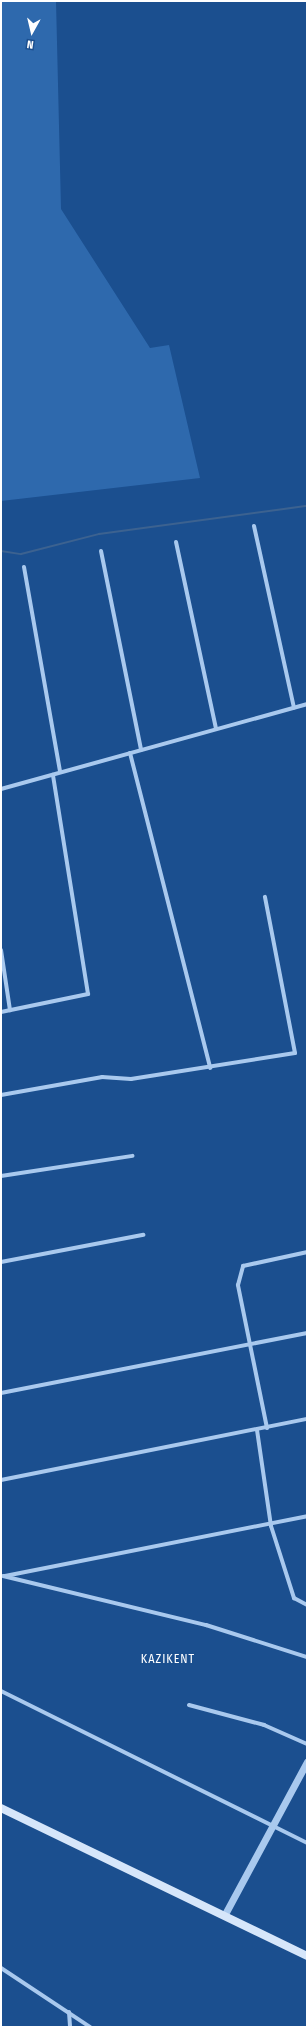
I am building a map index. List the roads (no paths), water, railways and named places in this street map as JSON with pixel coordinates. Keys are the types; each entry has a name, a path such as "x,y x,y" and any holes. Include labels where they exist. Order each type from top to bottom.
{"main road":[{"path":"1,1808 225,1914 307,1956"}],"street":[{"path":"254,526 294,708"},
{"path":"176,542 216,729"},
{"path":"101,551 141,750"},
{"path":"24,567 60,772"},
{"path":"1,789 307,704"},
{"path":"130,753 210,1068"},
{"path":"1,1012 88,994 53,774"},
{"path":"1,1096 102,1077 124,1079 210,1068 295,1053 265,897"},
{"path":"1,950 10,1010"},
{"path":"1,1176 132,1156"},
{"path":"1,1262 143,1235"},
{"path":"266,1428 238,1285 243,1266 307,1252"},
{"path":"1,1393 307,1333"},
{"path":"1,1480 307,1419"},
{"path":"257,1430 271,1526 294,1598 307,1605"},
{"path":"2,1577 271,1526 307,1516"},
{"path":"2,1577 206,1625 307,1656"},
{"path":"1,1691 307,1843"},
{"path":"189,1705 264,1725 307,1744"},
{"path":"225,1914 274,1826 307,1762"},
{"path":"1,1968 90,2027"},
{"path":"69,2012 70,2027"}],"waterway":[{"path":"1,551 21,554 99,534 307,506"}],"district":[{"name":"KAZIKENT","path":"168,1660"}]}
